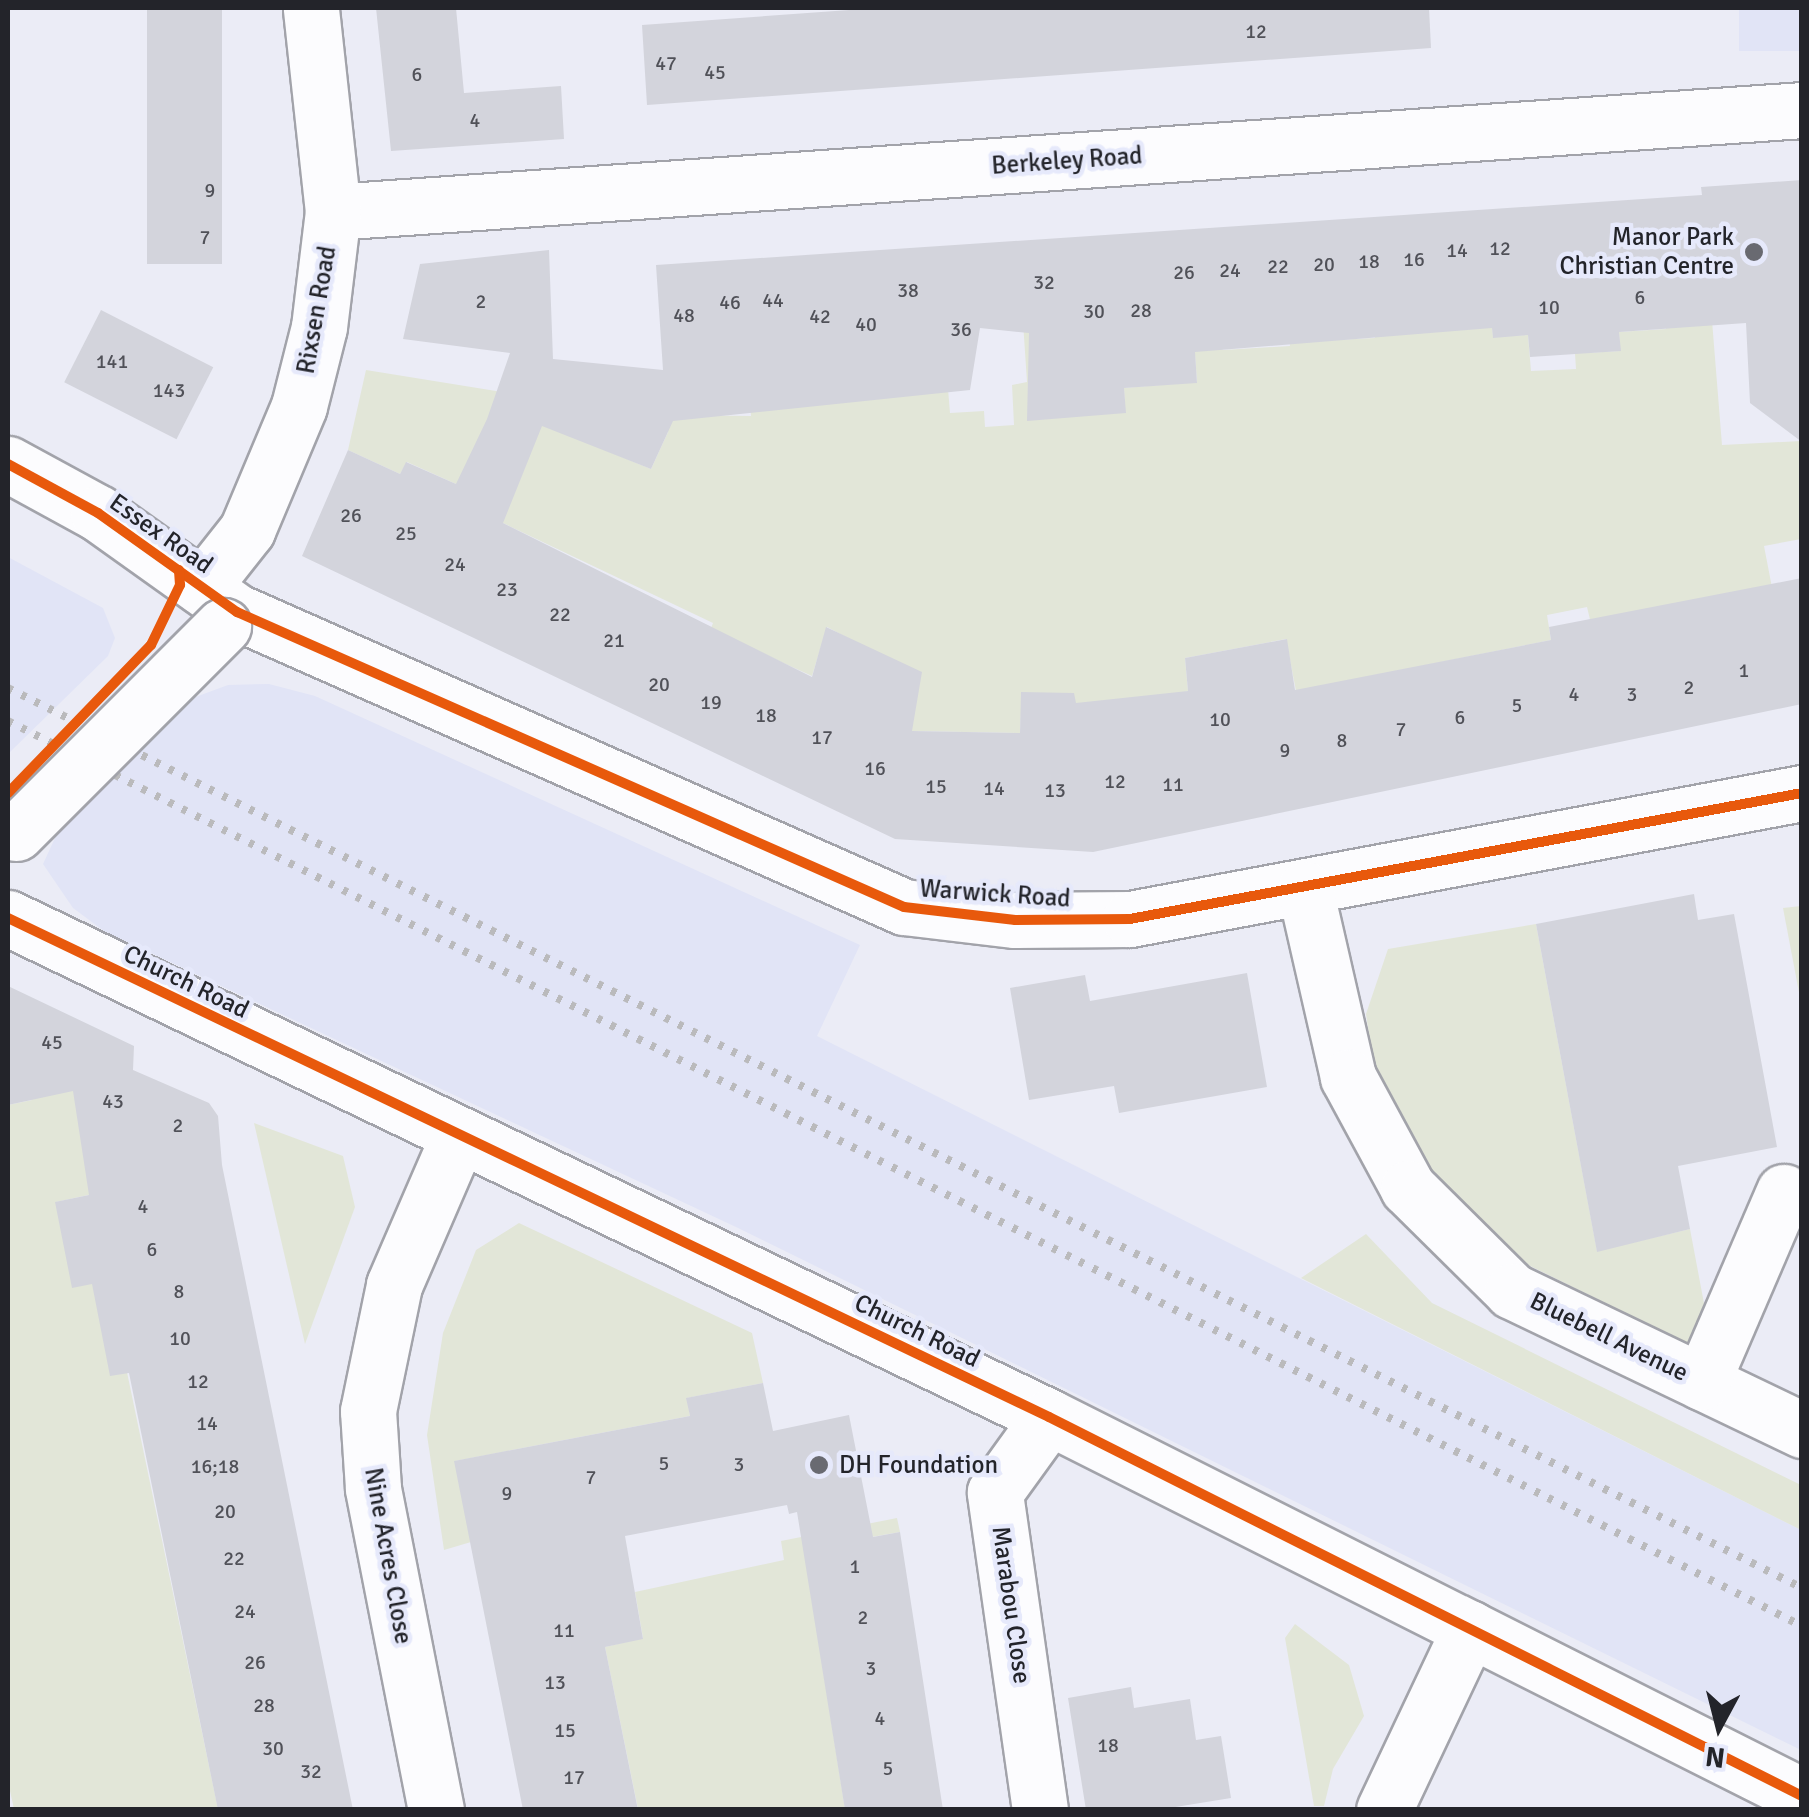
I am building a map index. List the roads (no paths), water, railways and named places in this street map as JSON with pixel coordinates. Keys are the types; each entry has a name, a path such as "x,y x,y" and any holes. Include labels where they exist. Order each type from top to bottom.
{"street":[{"name":"Rixsen Road","path":"12,839 220,609 246,530 299,406 320,327 333,212 311,8"},
{"name":"Berkeley Road","path":"333,212 1802,110"},
{"name":"Essex Road","path":"8,464 98,513 220,609"},
{"name":"Warwick Road","path":"220,609 904,907 1015,920 1130,920 1802,793"},
{"name":"Bluebell Avenue","path":"1305,888 1348,1077 1408,1188 1512,1291 1802,1430"},
{"name":"Church Road","path":"8,918 1049,1416 1802,1796"},
{"name":"Nine Acres Close","path":"436,1810 373,1488 368,1411 394,1285 459,1135"},
{"path":"1702,1382 1784,1192"},
{"name":"Marabou Close","path":"1040,1810 995,1492 1049,1416"},
{"path":"1384,1810 1470,1628"}],"railway":[{"path":"8,688 1802,1588"},
{"path":"8,721 1802,1626"}],"place":[{"name":"Manor Park Christian Centre","path":"1754,252"},
{"name":"DH Foundation","path":"819,1465"}]}
